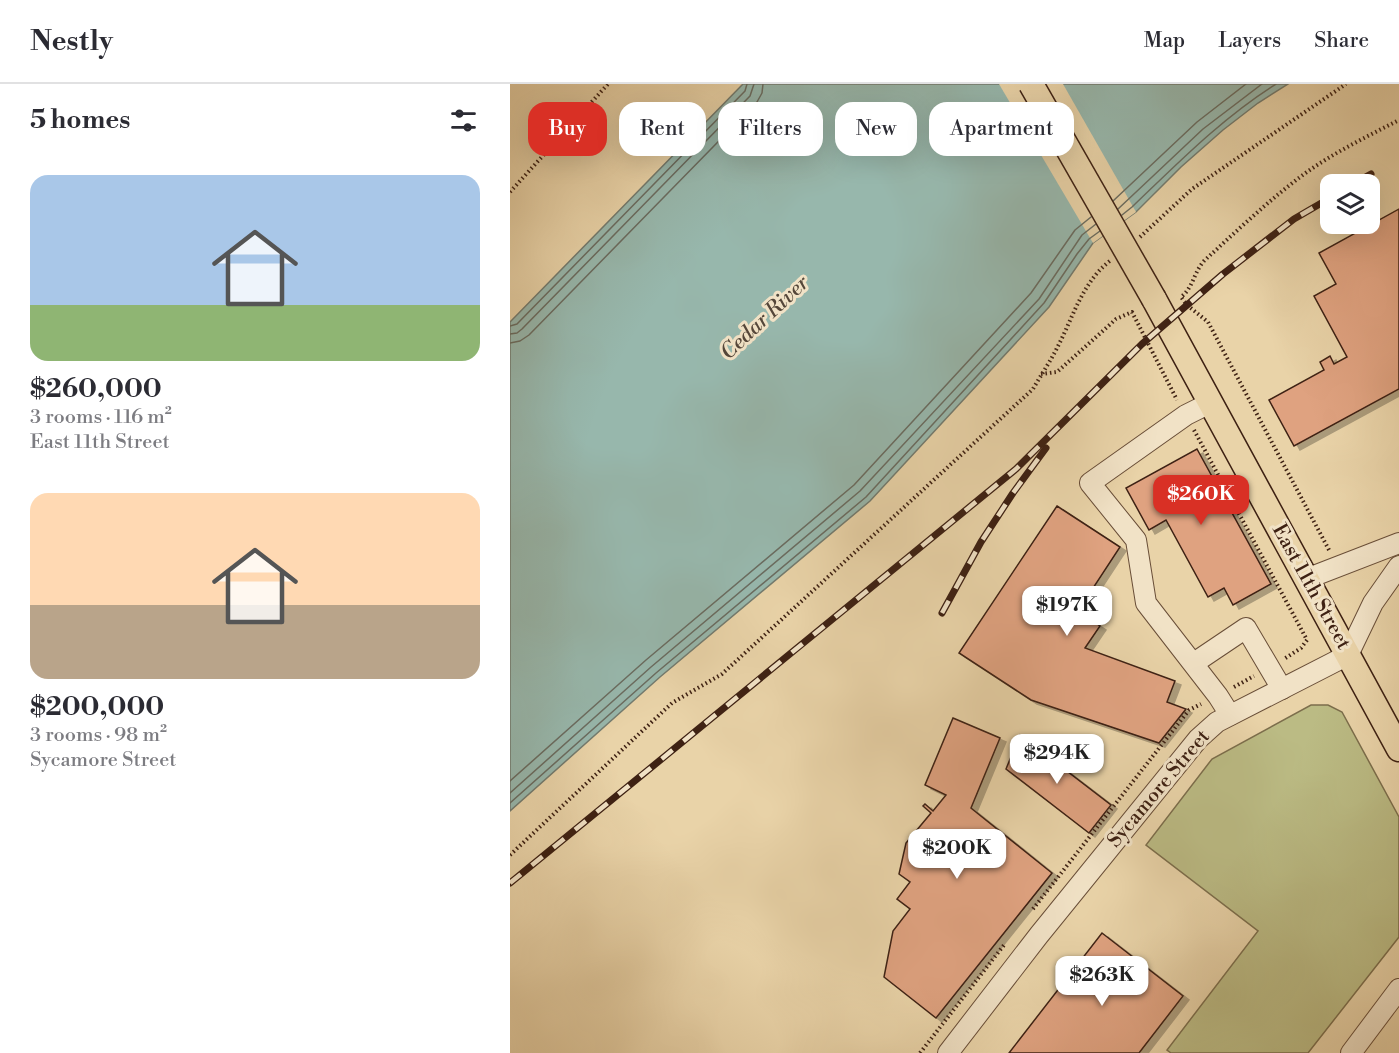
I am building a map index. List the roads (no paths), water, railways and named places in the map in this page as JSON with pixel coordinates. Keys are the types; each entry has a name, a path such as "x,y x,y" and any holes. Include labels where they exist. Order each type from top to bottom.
{"main road":[{"name":"East 11th Street","path":"1031,84 1154,299 1399,749"}],"street":[{"path":"1210,403 1186,416 1090,483 1136,540 1146,603 1194,663 1230,715"},
{"path":"1306,579 1399,543"},
{"path":"1348,655 1374,603 1399,566"},
{"path":"1194,663 1246,628 1282,689"},
{"name":"Sycamore Street","path":"948,1053 1198,739 1216,722 1348,655"},
{"path":"1351,1053 1399,989"}],"water":[{"name":"Cedar River","path":"743,84 1288,84 1258,103 1223,130 1181,167 1136,212 1093,243 1049,307 870,501 660,677 510,811 510,322 673,156 706,156 706,122 718,110 718,156 823,156 823,102 725,102"}],"railway":[{"path":"510,883 1016,469 1142,344 1223,274 1294,219 1320,204"},
{"path":"942,613 981,542 1046,448"}]}
